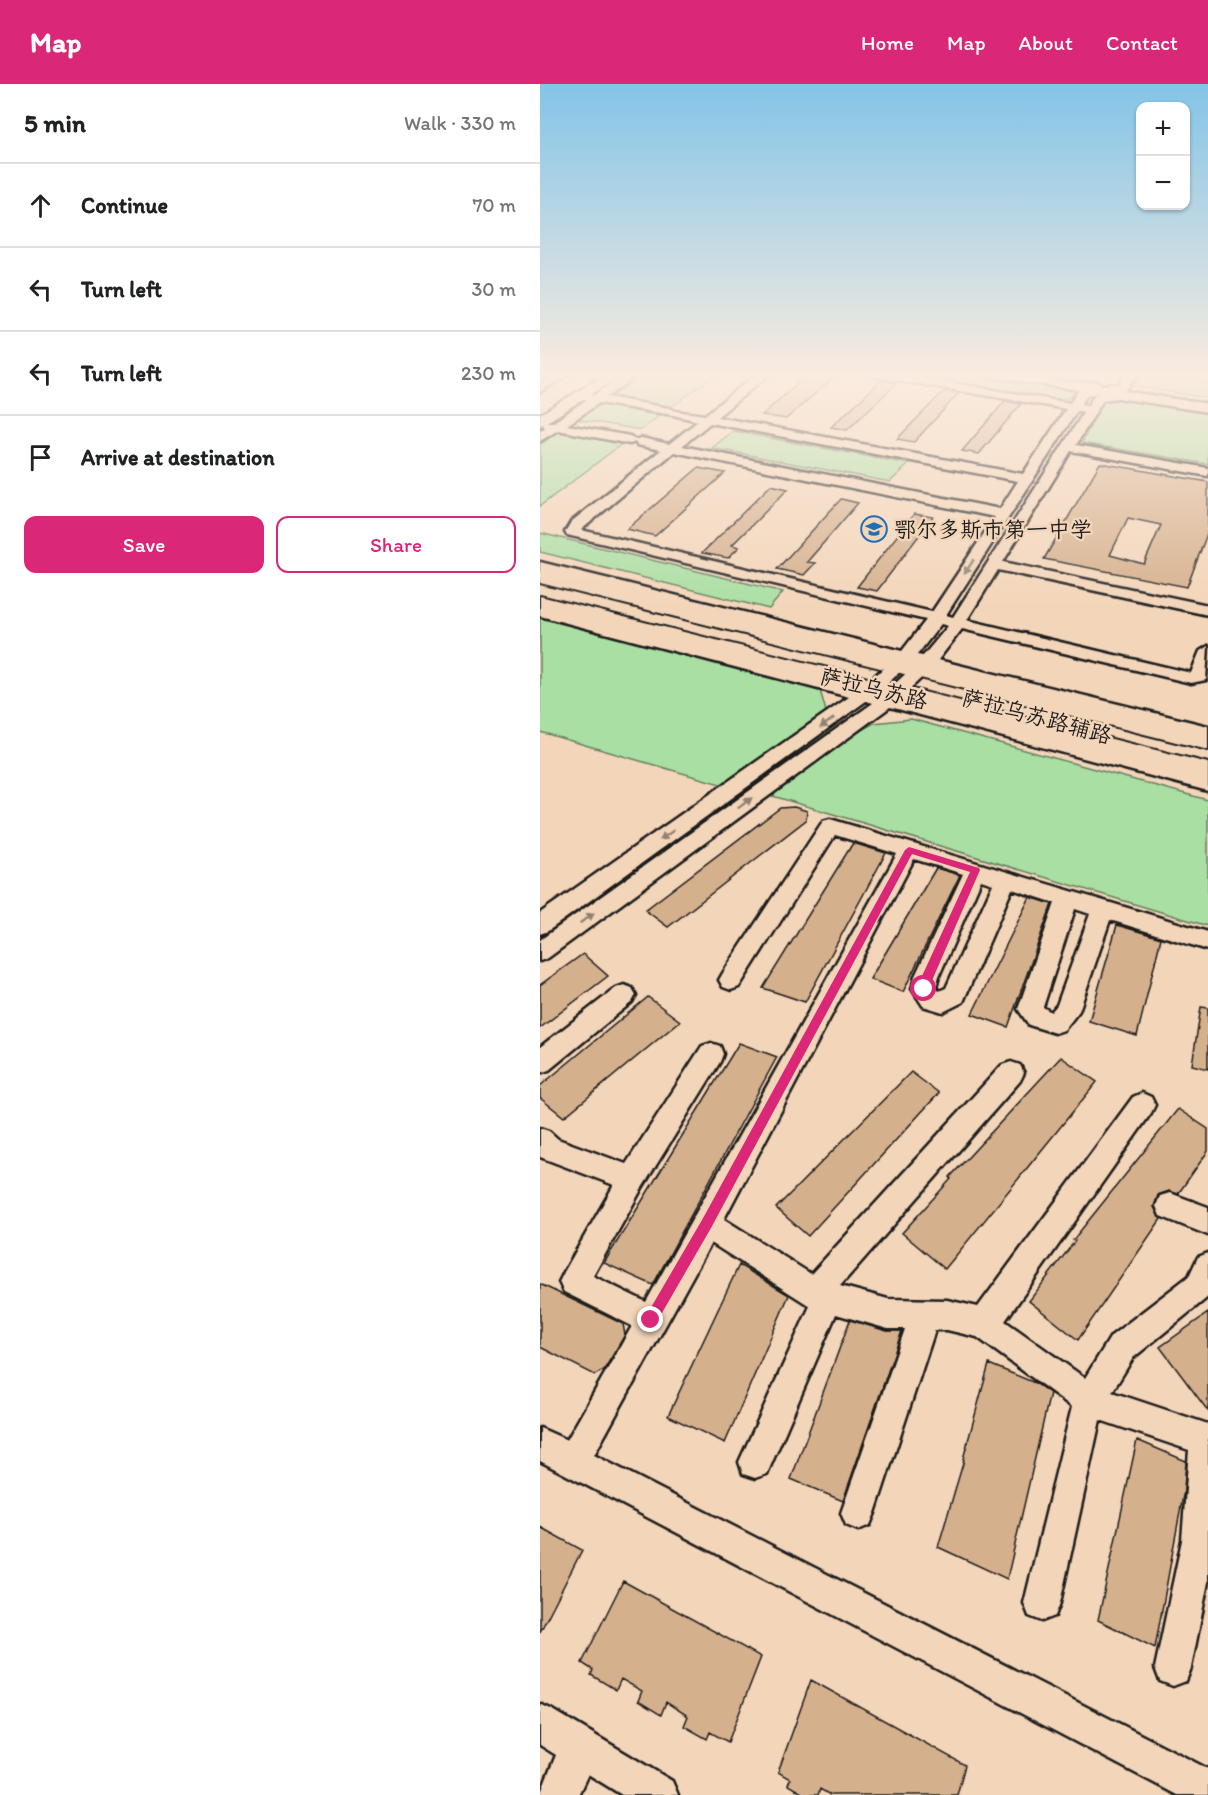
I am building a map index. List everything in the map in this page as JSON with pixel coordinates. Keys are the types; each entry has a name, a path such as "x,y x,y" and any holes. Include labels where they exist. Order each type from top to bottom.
{"main road":[{"name":"萨拉乌苏路","path":"540,577 912,664 1208,742"},
{"name":"萨拉乌苏路","path":"540,602 881,694 1208,772"}],"street":[{"path":"666,453 576,525 573,532 955,628 1191,678 1200,676 1208,651"},
{"path":"696,453 1004,514"},
{"path":"888,453 1027,479"},
{"path":"912,664 933,622 1044,453"},
{"path":"540,952 881,694 955,628 1064,453"},
{"path":"1101,453 1208,472"},
{"path":"994,565 1208,610"},
{"name":"萨拉乌苏路辅路","path":"540,567 912,664 1208,732"},
{"name":"萨拉乌苏路辅路","path":"540,611 881,694 1208,784"},
{"path":"540,925 881,694"},
{"path":"731,980 830,826 1208,941"},
{"path":"573,1461 706,1224 909,850"},
{"path":"975,870 927,976 924,989 931,999 943,1002 955,995 1006,879"},
{"path":"1068,898 1030,1009 1038,1018 1055,1023 1067,1011 1103,909"},
{"path":"540,1062 624,995"},
{"path":"651,1320 574,1282 632,1179 711,1054"},
{"path":"755,1462 822,1295 1011,1073"},
{"path":"984,1324 1142,1105"},
{"path":"540,1140 549,1148 632,1179"},
{"path":"1170,1206 1208,1221"},
{"path":"706,1224 822,1295 888,1314 947,1315 984,1324 1089,1400 1207,1441 1203,1542 1173,1668"},
{"path":"1042,1603 1089,1400 1122,1347 1199,1286 1208,1267"},
{"path":"858,1513 925,1315"},
{"path":"540,1444 1208,1790"},
{"path":"540,1723 658,1795"},
{"path":"558,1795 580,1747"}],"green space":[{"path":"540,453 610,453 540,506"},
{"path":"737,453 850,453 909,464 890,482"},
{"path":"1141,453 1208,453 1208,464"},
{"path":"540,533 783,592 769,609 540,552"},
{"path":"540,616 818,683 827,715 727,786 540,732"},
{"path":"911,719 1208,800 1208,926 766,794 837,744 874,723"}],"building":[{"path":"1100,463 1208,482 1208,531 1187,587 1044,559","holes":["1128,518 1161,525 1144,564 1110,555"]},
{"path":"698,468 725,473 655,536 627,529"},
{"path":"771,485 788,489 732,545 739,547 728,558 702,553"},
{"path":"841,499 858,503 807,562 815,563 804,575 777,569"},
{"path":"914,514 933,517 877,591 857,587"},
{"path":"794,807 807,811 806,820 668,927 645,910 780,808"},
{"path":"853,843 886,853 805,1002 763,988"},
{"path":"936,868 960,875 903,992 870,979"},
{"path":"1030,897 1052,904 1008,1027 972,1014"},
{"path":"1117,925 1161,938 1137,1036 1089,1021"},
{"path":"583,954 608,976 540,1028 540,985"},
{"path":"648,997 680,1021 564,1117 540,1098 540,1086"},
{"path":"1201,1007 1208,1008 1208,1069 1192,1065"},
{"path":"739,1043 777,1057 653,1285 604,1263"},
{"path":"1061,1057 1097,1082 945,1269 902,1233 951,1179 950,1177"},
{"path":"911,1072 939,1093 808,1236 776,1208"},
{"path":"1178,1109 1208,1129 1208,1151 1178,1194 1169,1191 1158,1195 1154,1207 1161,1219 1078,1340 1029,1301 1075,1241 1073,1240"},
{"path":"739,1265 789,1295 725,1443 668,1416"},
{"path":"540,1284 623,1324 625,1335 604,1370 595,1375 540,1347"},
{"path":"1208,1313 1208,1411 1160,1347"},
{"path":"850,1320 887,1331 902,1331 843,1501 791,1479"},
{"path":"989,1364 1035,1383 1050,1393 1007,1579 938,1547"},
{"path":"1137,1440 1186,1461 1184,1490 1155,1648 1098,1620"},
{"path":"540,1527 582,1550 540,1632"},
{"path":"623,1581 761,1657 728,1742 710,1732 707,1739 684,1726 688,1716 666,1702 661,1715 638,1701 642,1691 621,1679 616,1690 591,1675 593,1670 582,1663"},
{"path":"811,1680 965,1765 957,1795 830,1795 820,1789 818,1795 805,1795 788,1785 790,1779 778,1772"}],"place":[{"name":"鄂尔多斯市第一中学","path":"874,529"}],"route":[{"path":"651,1320 706,1224 909,850 975,870 927,976 924,989"}]}
